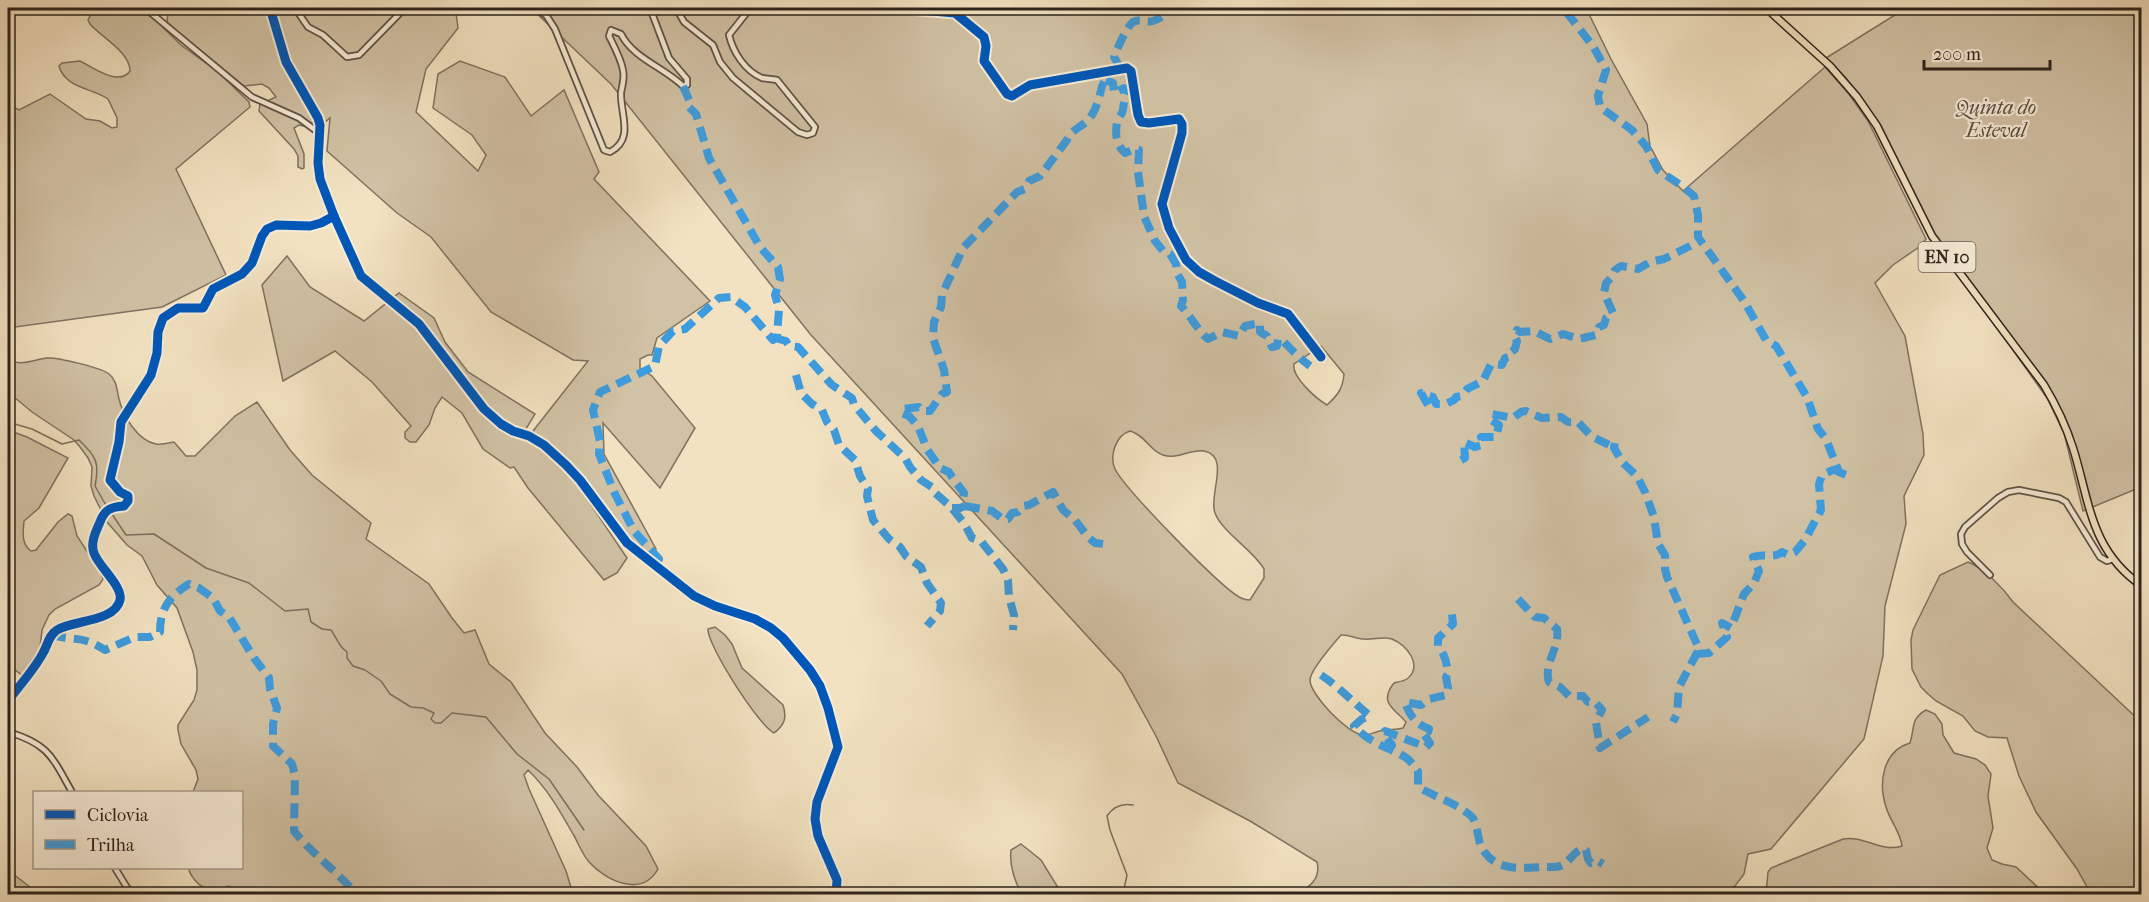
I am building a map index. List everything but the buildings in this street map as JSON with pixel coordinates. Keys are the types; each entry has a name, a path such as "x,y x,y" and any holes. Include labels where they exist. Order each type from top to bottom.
{"main road":[{"name":"EN 10","path":"1766,8 1835,70 1857,96 1877,126 1932,236 2051,397 2071,443 2093,525 2113,559 2142,586"}],"street":[{"path":"145,8 252,97 299,118 319,133"},
{"path":"270,8 286,62 318,118 320,174 334,216 361,276 419,324 484,409 501,424 529,436 551,451 580,480 627,543 646,560 694,596 715,606 755,619 771,628 783,638 810,670 828,708 838,747 817,802 816,819 818,836 837,880 836,894"},
{"path":"295,8 308,27 323,35 347,57 358,55 405,8"},
{"path":"501,8 513,8"},
{"path":"534,8 546,15 555,29 604,150 610,152 617,149 623,140 625,126 621,95 623,69 609,36 611,30 621,34 627,45 672,75 683,86 687,85 687,79 669,58 650,8"},
{"path":"676,8 684,22 713,45 726,70 747,92 798,132 807,135 813,133 815,127 777,80 762,78 751,71 732,48 729,35 748,11 755,8"},
{"path":"897,8 955,13 984,37 986,46 984,61 1007,94 1012,96 1030,85 1127,68 1131,71 1141,122 1179,119 1182,124 1182,133 1162,204 1169,228 1186,260 1207,276 1258,303 1288,314 1321,357"},
{"path":"8,701 43,654 51,635 63,627 103,616 115,610 120,598 118,590 93,552 93,537 107,510 110,507 124,506 128,501 128,496 120,492 110,480 121,422 151,375 157,352 158,332 163,318 178,308 202,308 213,289 242,273 252,263 267,229 276,225 310,226 334,216"},
{"path":"1990,575 1967,552 1962,544 1961,534 1965,527 1998,498 2007,492 2019,490 2059,498 2066,502 2100,557 2107,561 2113,559"},
{"path":"8,732 34,741 44,748 71,791"},
{"path":"116,869 131,894"}],"green space":[{"path":"94,8 143,8 181,45 217,71 249,102 250,107 176,169 226,275 162,307 8,328 8,104 19,110 50,94 86,119 100,121 112,128 117,127 117,118 108,99 67,79 59,66 62,63 80,61 105,74 119,77 130,71 129,64 120,51 90,24 88,20"},
{"path":"164,8 266,8 277,51 314,120 308,127 299,125 294,128 304,154 304,168 298,167 298,156 294,149 259,111 260,104 276,97 269,88 262,84 244,86 167,23 168,10"},
{"path":"273,8 468,8 456,13 458,28 426,69 416,112 478,171 486,155 472,135 433,108 438,74 460,61 505,77 531,116 564,90 599,172 594,179 710,301 657,338 652,355 640,359 640,368 652,376 695,428 660,488 603,423 604,454 656,549 650,561 533,431 588,361 573,360 491,312 431,237 397,213 327,151 330,118 325,122 283,48 282,36"},
{"path":"521,8 1586,8 1647,124 1650,146 1663,170 1683,191 1825,67 1868,121 1926,239 1922,245 1893,265 1875,283 1905,336 1923,434 1924,455 1904,496 1906,524 1885,606 1883,656 1864,739 1771,849 1748,854 1744,874 1729,894 1296,894 1316,878 1317,862 1250,821 1178,783 1156,736 1122,674 811,335 611,84 534,11","holes":["1321,346 1344,374 1339,391 1327,405 1300,381 1294,369 1294,364","1130,431 1135,433 1163,455 1173,456 1199,451 1212,454 1218,468 1215,513 1224,527 1264,569 1264,578 1250,600 1241,598 1231,591 1195,559 1123,480 1113,464 1113,452 1125,433","1341,635 1361,639 1389,638 1403,646 1411,656 1414,668 1406,680 1394,683 1388,696 1390,705 1406,722 1403,728 1365,735 1348,728 1323,704 1312,687 1311,676"]},
{"name":"Quinta do Esteval","path":"1906,8 2141,8 2141,487 2083,511 2064,433 2047,398 1945,255 1861,97 1826,58"},
{"path":"287,256 310,287 364,321 399,293 434,318 445,342 468,372 535,414 524,432 573,478 627,558 617,573 604,580 528,488 514,467 510,468 483,449 462,413 442,397 429,425 416,442 410,442 405,438 405,432 411,426 372,382 335,351 283,381 262,285"},
{"path":"8,358 22,363 52,358 98,369 114,379 121,406 137,433 156,444 174,442 186,456 195,456 235,416 257,402 290,450 312,475 371,523 366,539 429,584 464,633 475,630 489,664 511,682 545,733 577,767 598,795 646,846 658,869 651,878 634,885 614,880 596,869 584,855 553,800 528,770 524,775 529,789 566,871 573,894 252,894 228,886 216,891 204,888 195,880 188,869 243,869 243,791 193,791 198,779 196,770 181,744 178,725 194,700 197,690 197,670 177,608 157,585 142,556 127,545 107,522 91,486 92,467 74,440 32,412 8,392"},
{"path":"8,430 68,458 39,508 24,521 23,538 26,545 31,551 36,550 58,522 68,514 72,516 77,536 103,579 99,585 55,609 49,615 42,630 40,648 22,675 8,665"},
{"path":"1968,562 1993,579 2013,602 2141,722 2141,894 2091,894 2077,869 2036,812 2019,776 2007,738 1988,737 1975,731 1963,716 1936,701 1921,687 1912,669 1913,630 1940,575"},
{"path":"715,627 732,644 742,668 783,705 784,720 781,727 774,733 757,716 724,667 710,638 708,629"},
{"path":"1926,710 1935,714 1942,724 1943,735 1954,753 1976,759 1985,765 1991,774 1988,796 1993,828 1987,848 1992,860 2016,867 2045,894 1766,894 1768,872 1771,868 1843,839 1858,839 1894,848 1902,846 1886,807 1883,778 1888,760 1901,747 1910,743 1915,720"},
{"path":"1021,844 1041,860 1062,894 1021,894 1013,873 1011,850"},
{"path":"8,870 39,894 8,894"}],"waterway":[{"path":"8,422 32,429 62,444 79,440 95,460 97,466 95,486 107,507"},
{"path":"110,511 126,535 154,534 206,568 249,583 285,611 308,609 311,622 322,629 331,630 347,652 347,658 353,666 365,670 381,681 390,694 411,707 423,708 434,713 431,719 435,723 441,723 452,713 486,717 517,754 549,779 584,830"},
{"path":"1123,894 1127,875 1107,816 1118,806 1133,805"}],"marked path":[{"path":"1121,69 1114,57 1131,24 1138,20 1155,20 1173,8"},
{"path":"1543,8 1567,13 1593,46 1606,70 1598,96 1600,107 1632,130 1646,146 1658,170 1694,196 1698,215 1698,237 1744,301 1766,340 1776,346 1807,397 1818,429 1826,439 1839,472 1846,475"},
{"path":"952,508 965,506 964,493 949,472 940,468 927,449 918,426 909,416 902,413 902,409 919,407 923,411 930,411 942,394 947,392 944,370 933,338 934,322 941,307 942,295 963,248 1017,192 1025,189 1029,181 1040,176 1071,134 1090,117 1109,72"},
{"path":"1106,80 1113,83 1114,93 1124,88 1128,90 1123,111 1117,122 1117,139 1125,153 1135,149 1139,150 1138,172 1144,216 1155,241 1164,252 1170,254 1176,264 1177,273 1182,282 1181,306 1208,339 1222,332 1239,336 1245,326 1260,323 1260,332 1267,336 1272,347 1277,346 1278,339 1281,339 1310,366"},
{"path":"658,561 659,559 634,531 615,494 599,454 600,441 593,410 600,392 655,366 659,346 673,331 685,329 719,298 731,297 745,307 773,340 777,336 779,309 775,295 780,279 778,267 760,247 709,158 696,114 689,107 690,102 683,86"},
{"path":"1428,405 1421,393 1433,397 1436,404 1446,404 1483,381 1491,364 1502,365 1505,358 1511,356 1511,352 1515,349 1517,330 1520,332 1534,331 1550,339 1563,334 1579,339 1596,335 1599,327 1604,325 1606,318 1613,313 1604,293 1606,283 1615,270 1621,266 1638,269 1700,241"},
{"path":"775,338 786,341 789,346 798,347 832,385 852,398 854,405 876,431 905,458 921,480 932,487 935,493 950,506 964,523 972,538 981,541 1003,569 1008,580 1009,597 1014,615 1013,630"},
{"path":"796,375 801,393 822,410 827,422 834,430 839,445 855,460 860,476 868,489 867,496 873,520 906,556 921,567 927,583 941,603 940,611 927,626"},
{"path":"1461,460 1465,458 1464,442 1475,447 1482,445 1481,437 1496,437 1499,425 1491,420 1492,414 1513,418 1526,411 1542,418 1561,417 1568,422 1578,422 1591,436 1609,445 1615,442 1614,448 1623,463 1637,476 1645,492 1654,517 1658,544 1665,555 1667,577 1699,649 1679,687 1677,714 1673,722"},
{"path":"1697,654 1709,653 1727,637 1722,623 1731,628 1744,594 1754,583 1759,571 1753,557 1776,555 1782,552 1788,555 1795,552 1805,540 1821,510 1819,484 1822,475 1833,470 1839,471"},
{"path":"965,506 992,511 1004,520 1008,519 1012,513 1018,512 1023,506 1053,492 1063,510 1075,520 1088,537 1095,543 1104,544"},
{"path":"51,635 84,640 105,650 135,637 150,637 160,632 160,624 167,604 176,593 189,584 213,598 220,611 229,617 269,678 270,689 277,708 273,724 273,746 292,764 295,775 294,831 356,894"},
{"path":"1518,599 1535,617 1544,618 1557,629 1556,642 1548,669 1549,682 1560,687 1569,696 1583,696 1588,702 1595,702 1602,710 1596,722 1600,748 1648,717"},
{"path":"1385,746 1392,745 1383,733 1385,731 1426,747 1430,743 1423,733 1428,732 1429,729 1414,718 1405,702 1421,705 1429,699 1446,695 1448,670 1438,646 1438,638 1453,624 1452,614"},
{"path":"1321,675 1370,716 1354,726 1360,732 1409,760 1418,771 1420,788 1472,817 1482,848 1494,861 1501,865 1518,868 1556,867 1563,865 1584,848 1591,863 1598,861 1603,864"}],"cycle path":[{"path":"270,8 286,62 318,118 320,179 361,276 419,324 484,409 501,424 544,445 566,465 627,543 694,596 715,606 755,619 771,628 783,638 810,670 820,686 838,747 817,802 815,819 818,836 837,880 836,894"},
{"path":"897,8 955,13 984,37 986,46 984,61 1007,94 1012,96 1030,85 1127,68 1131,71 1141,122 1179,119 1182,124 1182,133 1162,204 1169,228 1186,260 1199,272 1215,281 1258,303 1288,314 1321,357"},
{"path":"8,701 35,666 54,632 102,617 117,607 120,600 118,589 96,558 93,541 106,511 124,506 128,501 128,496 120,492 110,480 121,422 151,375 157,353 158,332 163,318 178,308 203,308 213,289 242,274 252,263 267,229 276,225 310,226 334,216"}]}
